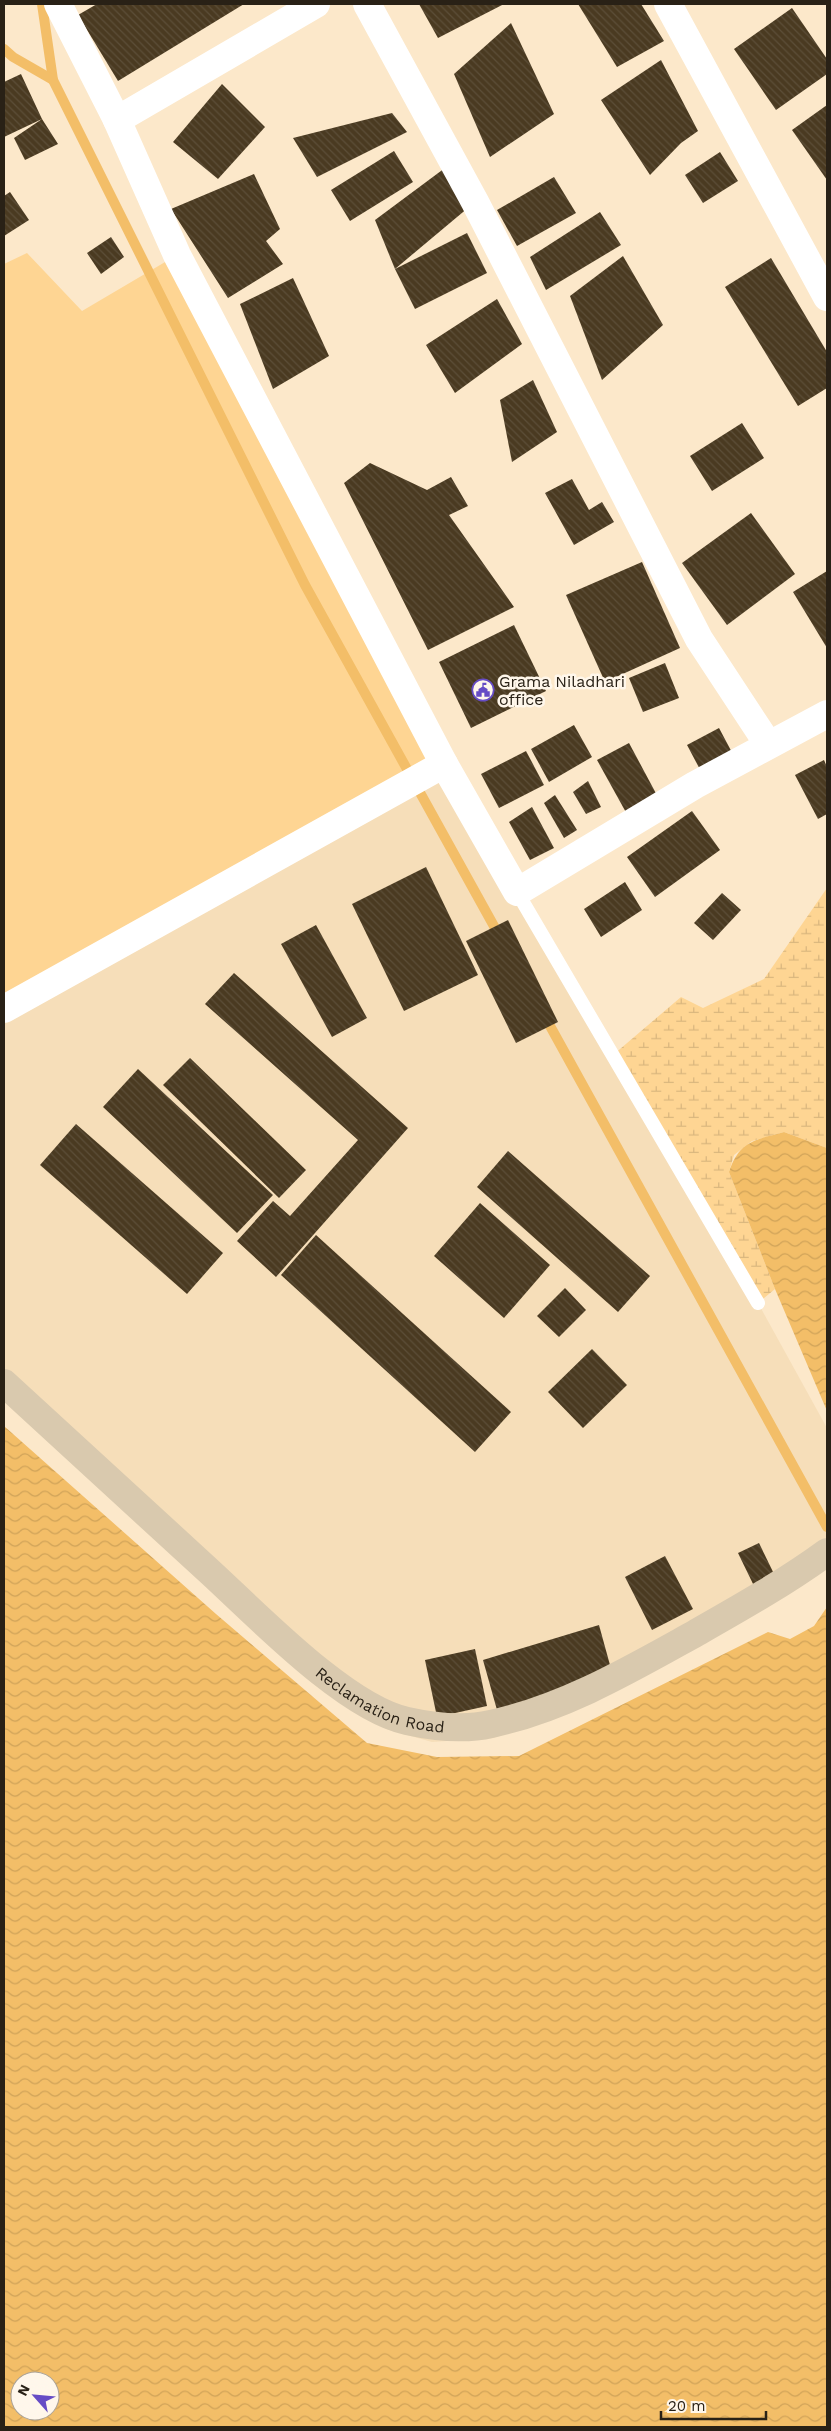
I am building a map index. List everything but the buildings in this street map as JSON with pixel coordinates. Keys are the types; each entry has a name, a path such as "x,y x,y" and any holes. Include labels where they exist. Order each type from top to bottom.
{"main road":[{"name":"Reclamation Road","path":"4,1384 292,1646 336,1683 370,1708 405,1721 445,1727 490,1724 546,1708 615,1678 737,1609 827,1552"}],"street":[{"path":"58,4 117,120 177,255 444,764 517,892 768,744 827,714"},
{"path":"117,120 316,4"},
{"path":"368,4 479,210 698,639 768,744"},
{"path":"668,4 827,296"},
{"path":"4,1009 444,764"}],"lane":[{"path":"517,892 758,1303"}],"shaded area":[{"path":"444,764 758,1303 827,1428 827,1542 540,1723 493,1738 432,1742 386,1729 353,1704 4,1396 4,1009"}],"green space":[{"path":"27,253 82,311 177,255 444,764 4,1009 4,264"},
{"path":"827,888 827,1148 784,1132 752,1141 734,1155 729,1172 775,1289 758,1303 613,1055 681,997 703,1008 764,979"}],"water":[{"path":"784,1132 827,1148 827,1411 775,1289 729,1172 738,1154 749,1143"},
{"path":"4,1426 216,1614 367,1743 437,1757 519,1756 768,1632 790,1639 814,1626 827,1607 827,2427 4,2427"}],"waterway":[{"path":"42,4 53,80 305,585 500,937"},
{"path":"4,49 13,57 53,80"},
{"path":"544,1015 827,1527"}],"place":[{"name":"Grama Niladhari office","path":"483,690"}]}
